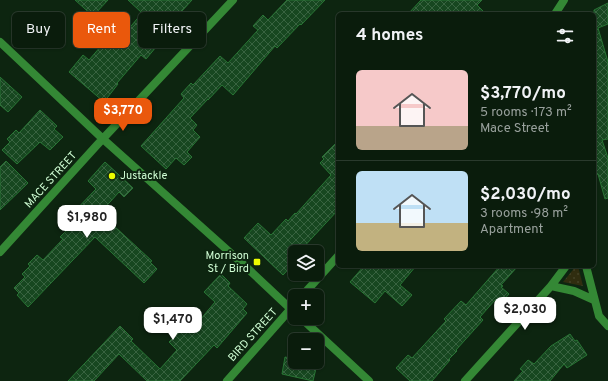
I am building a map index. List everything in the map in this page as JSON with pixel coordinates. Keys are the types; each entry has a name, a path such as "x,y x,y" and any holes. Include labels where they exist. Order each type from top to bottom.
{"street":[{"name":"MACE STREET","path":"0,252 233,0"},
{"path":"556,12 564,1"},
{"path":"0,42 103,139 288,304"},
{"path":"308,289 336,258"},
{"path":"465,381 551,286 564,268"},
{"path":"586,268 599,316 608,326"},
{"path":"551,286 574,291 594,300"},
{"name":"BIRD STREET","path":"227,381 288,315"},
{"path":"309,325 369,381"}],"shaded area":[{"path":"574,268 578,268 583,286 563,282"}],"building":[{"path":"75,0 108,0 97,12 88,12"},
{"path":"128,0 192,0 181,12 141,12"},
{"path":"287,0 325,0 277,48 275,46 233,95 222,85 190,118 197,125 193,130 200,137 187,152 192,157 184,165 176,158 166,169 141,146 184,98 181,94 191,83 193,85 220,56 228,63 258,30 253,26 263,15 268,20"},
{"path":"421,0 482,0 477,5 484,12 410,12"},
{"path":"608,3 608,24 598,28 608,62 608,139 602,140 608,158 608,198 605,199 598,174 596,175 596,12 594,12 594,10"},
{"path":"138,18 138,48 155,48 146,59 141,55 117,83 118,84 104,102 69,72 83,55 89,60 99,48 130,48 130,27"},
{"path":"0,77 22,97 8,112 0,105"},
{"path":"40,110 57,126 54,129 63,137 50,150 40,142 17,164 2,150 10,142 7,139 16,130 19,133"},
{"path":"336,143 336,212 306,245 288,245 288,270 283,275 244,238 258,223 271,235 286,219 288,221 295,213 296,214 331,175 320,163 324,159 322,157"},
{"path":"6,161 28,183 0,210 0,167"},
{"path":"105,162 133,188 124,197 119,192 100,213 152,261 150,262 157,269 144,283 95,237 28,307 17,295 19,293 14,288 25,277 22,274 30,266 28,264 37,255 43,260 63,239 60,237 77,220 71,215 96,189 88,181"},
{"path":"362,268 414,268 400,285 412,295 402,306 385,291 375,303 350,282"},
{"path":"498,268 516,268 501,285 503,286 501,287 509,294 500,304 495,300 480,317 483,320 456,350 457,351 432,381 410,381 396,368 408,355 412,358 446,321 444,319 461,301 466,305"},
{"path":"221,274 230,283 228,286 247,304 243,309 247,313 217,348 214,345 180,381 147,381 119,354 94,381 68,381 120,326 133,339 131,341 160,369 177,350 169,342 183,328 189,333 215,302 204,292"},
{"path":"570,334 575,341 577,340 587,355 567,368 564,364 550,381 514,381 523,371 520,369 528,360 534,364 551,346"},
{"path":"285,357 288,358 288,369 316,369 313,381 282,374"}],"place":[{"name":"Justackle","path":"112,176"},
{"name":"Morrison St / Bird","path":"257,262"}]}
